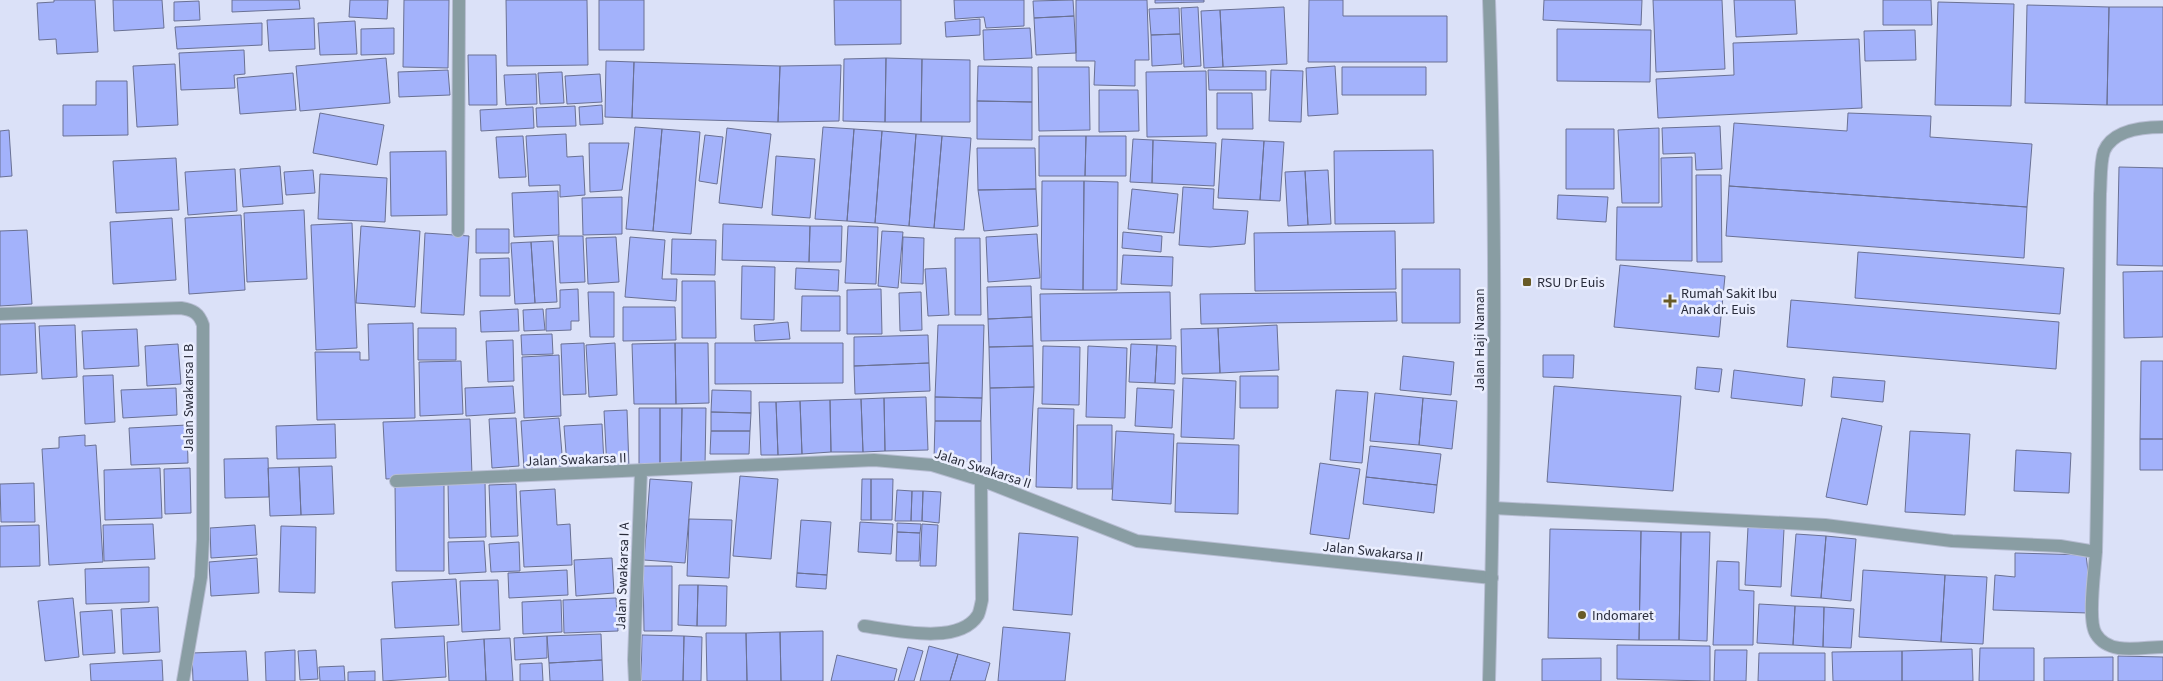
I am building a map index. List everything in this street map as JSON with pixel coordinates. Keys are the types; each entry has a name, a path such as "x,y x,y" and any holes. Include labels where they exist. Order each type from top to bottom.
{"street":[{"path":"458,231 459,0"},
{"name":"Jalan Haji Naman","path":"1489,0 1494,276 1494,508 1489,681"},
{"path":"2163,128 2145,127 2123,134 2111,142 2104,152 2100,194 2096,552 2092,620 2095,634 2108,646 2125,648 2163,647"},
{"name":"Jalan Swakarsa I B","path":"0,314 181,308 191,310 199,315 203,325 203,548 201,577 183,681"},
{"name":"Jalan Swakarsa II","path":"396,481 874,460 932,465 981,480 1137,541 1492,578"},
{"name":"Jalan Swakarsa I A","path":"635,681 634,660 641,471"},
{"path":"864,626 919,633 953,632 967,625 978,615 982,600 981,480"},
{"path":"1494,508 1825,525 1952,541 2060,546 2096,552"}],"building":[{"path":"54,0 95,0 98,52 57,54 56,39 39,40 37,3 54,2"},
{"path":"113,0 162,0 164,28 114,31"},
{"path":"232,0 299,0 300,9 232,12"},
{"path":"350,0 388,0 387,19 349,17"},
{"path":"404,0 449,0 448,68 403,67"},
{"path":"506,0 587,0 588,65 507,66"},
{"path":"599,0 644,0 644,50 599,50"},
{"path":"834,0 901,0 901,44 835,45"},
{"path":"954,0 1024,0 1024,26 986,28 984,17 955,19"},
{"path":"1073,0 1074,16 1034,18 1033,1"},
{"path":"1076,0 1147,0 1149,60 1135,60 1135,86 1094,85 1095,61 1076,61"},
{"path":"1155,0 1204,0 1204,2 1155,3"},
{"path":"1309,0 1343,0 1343,16 1447,16 1447,62 1308,62"},
{"path":"1544,0 1642,0 1641,25 1543,20"},
{"path":"1653,0 1722,0 1725,69 1656,72"},
{"path":"1734,0 1795,0 1797,34 1736,37"},
{"path":"1883,0 1931,0 1932,25 1883,25"},
{"path":"199,1 200,20 174,21 174,2"},
{"path":"1938,2 2014,4 2011,106 1935,105"},
{"path":"2027,5 2109,7 2107,105 2025,103"},
{"path":"1198,7 1201,66 1184,67 1181,8"},
{"path":"1284,7 1287,64 1223,67 1220,10"},
{"path":"2109,7 2163,7 2163,105 2107,105"},
{"path":"1179,8 1180,34 1151,35 1149,9"},
{"path":"1220,10 1223,67 1204,68 1201,11"},
{"path":"1074,16 1076,53 1036,55 1034,18"},
{"path":"314,18 315,49 269,51 267,20"},
{"path":"980,19 980,35 946,37 945,22"},
{"path":"355,21 357,54 320,55 318,23"},
{"path":"262,23 262,45 177,49 175,27"},
{"path":"394,28 394,54 361,55 361,29"},
{"path":"1030,28 1032,58 984,60 983,30"},
{"path":"1557,29 1651,30 1650,82 1557,81"},
{"path":"1915,30 1916,60 1865,61 1864,31"},
{"path":"1180,34 1182,64 1152,66 1151,35"},
{"path":"1859,39 1862,108 1658,118 1656,79 1734,75 1733,43"},
{"path":"244,50 245,74 234,75 235,88 181,90 179,53"},
{"path":"468,55 496,55 497,105 469,105"},
{"path":"386,58 390,103 300,111 296,66"},
{"path":"886,58 922,59 921,122 885,122"},
{"path":"886,58 885,122 843,121 844,59"},
{"path":"922,59 970,60 970,122 921,122"},
{"path":"606,61 634,62 632,118 605,117"},
{"path":"634,62 780,66 778,122 632,118"},
{"path":"175,64 178,125 137,127 133,66"},
{"path":"841,65 839,121 778,122 780,66"},
{"path":"978,66 1032,67 1032,102 977,101"},
{"path":"1335,66 1338,114 1308,116 1306,68"},
{"path":"1038,67 1089,67 1090,130 1039,131"},
{"path":"1342,67 1426,67 1426,95 1342,95"},
{"path":"448,70 450,95 399,97 398,72"},
{"path":"1208,70 1266,71 1266,90 1209,90"},
{"path":"1271,70 1303,71 1301,122 1269,121"},
{"path":"1206,71 1207,136 1147,137 1146,72"},
{"path":"562,72 564,103 540,104 538,73"},
{"path":"293,73 296,110 240,114 237,78"},
{"path":"536,74 537,104 506,105 504,75"},
{"path":"600,74 602,102 567,104 565,76"},
{"path":"96,81 127,81 128,135 63,136 63,105 96,105"},
{"path":"1099,90 1138,90 1139,131 1099,132"},
{"path":"1217,93 1252,93 1253,129 1217,129"},
{"path":"977,101 1032,102 1032,140 977,139"},
{"path":"602,105 603,124 580,125 579,107"},
{"path":"575,106 576,126 537,127 536,108"},
{"path":"533,107 534,128 481,131 480,110"},
{"path":"320,113 384,125 377,165 313,153"},
{"path":"1848,113 1931,116 1930,137 2032,144 2027,207 1729,186 1734,123 1847,131"},
{"path":"1720,126 1722,169 1696,170 1695,153 1663,154 1662,128"},
{"path":"635,127 662,129 653,231 626,229"},
{"path":"823,127 854,129 847,221 815,219"},
{"path":"727,128 771,134 762,208 719,203"},
{"path":"1659,128 1659,203 1622,203 1618,130"},
{"path":"662,129 700,132 691,234 653,231"},
{"path":"854,129 882,131 875,223 847,221"},
{"path":"1566,129 1614,129 1614,189 1566,189"},
{"path":"9,130 12,176 0,177 0,131"},
{"path":"882,131 916,134 909,226 875,223"},
{"path":"566,134 567,157 583,156 585,195 560,197 560,185 529,186 526,136"},
{"path":"916,134 942,136 934,228 909,226"},
{"path":"705,135 723,137 717,184 699,181"},
{"path":"523,136 526,177 499,178 496,137"},
{"path":"942,136 971,138 964,230 934,228"},
{"path":"1039,136 1086,136 1085,176 1039,176"},
{"path":"1086,136 1126,136 1126,176 1085,176"},
{"path":"1133,139 1153,140 1152,183 1130,182"},
{"path":"1222,139 1264,141 1260,200 1218,198"},
{"path":"1153,140 1216,143 1214,186 1152,183"},
{"path":"1264,141 1284,142 1280,201 1260,200"},
{"path":"589,143 629,143 622,190 590,192"},
{"path":"977,148 1035,148 1036,189 978,190"},
{"path":"1433,150 1434,223 1335,224 1334,151"},
{"path":"446,151 447,215 391,216 390,152"},
{"path":"776,156 815,159 810,218 772,215"},
{"path":"1692,157 1692,261 1616,260 1617,207 1662,207 1661,158"},
{"path":"176,158 179,210 116,213 113,161"},
{"path":"280,166 283,204 243,207 240,169"},
{"path":"2119,167 2163,168 2163,266 2117,265"},
{"path":"235,169 237,211 188,215 185,172"},
{"path":"313,170 315,193 286,195 284,172"},
{"path":"1328,170 1331,224 1308,225 1305,171"},
{"path":"1305,171 1308,225 1288,226 1285,172"},
{"path":"320,174 387,178 385,222 318,219"},
{"path":"1696,175 1721,175 1722,262 1697,262"},
{"path":"1042,181 1084,181 1083,290 1041,289"},
{"path":"1084,181 1118,182 1117,290 1083,290"},
{"path":"1729,186 2027,207 2024,258 1726,236"},
{"path":"1183,187 1214,189 1213,209 1248,211 1245,244 1210,247 1179,245"},
{"path":"1036,189 1038,226 984,231 978,190"},
{"path":"1132,189 1178,194 1174,233 1128,229"},
{"path":"558,191 559,235 514,237 512,193"},
{"path":"1558,195 1608,197 1606,222 1557,219"},
{"path":"622,197 622,234 583,235 582,198"},
{"path":"304,210 307,279 247,282 244,213"},
{"path":"241,215 245,290 189,294 185,218"},
{"path":"172,218 176,280 113,284 110,222"},
{"path":"352,223 357,348 316,350 311,225"},
{"path":"723,224 810,226 809,262 722,260"},
{"path":"361,226 420,231 415,307 356,303"},
{"path":"810,226 842,226 841,262 809,262"},
{"path":"848,226 878,227 876,284 845,283"},
{"path":"476,229 509,229 509,253 476,253"},
{"path":"27,230 32,304 0,306 0,231"},
{"path":"882,231 903,232 898,288 878,286"},
{"path":"1395,231 1396,289 1255,291 1254,233"},
{"path":"1123,232 1162,236 1161,252 1122,248"},
{"path":"425,233 469,236 464,315 421,313"},
{"path":"1037,234 1040,278 988,282 986,237"},
{"path":"558,236 583,236 585,282 560,283"},
{"path":"616,237 619,282 588,284 586,238"},
{"path":"630,237 665,240 662,279 677,279 676,301 625,297"},
{"path":"903,237 924,238 923,284 901,283"},
{"path":"955,238 980,238 981,315 955,315"},
{"path":"672,239 716,240 715,275 671,274"},
{"path":"553,241 557,302 535,303 531,242"},
{"path":"531,242 535,303 515,304 511,243"},
{"path":"1858,252 2064,268 2060,314 1855,298"},
{"path":"1123,255 1173,257 1172,286 1121,284"},
{"path":"509,258 510,296 480,296 480,259"},
{"name":"Rumah Sakit Ibu Anak dr. Euis","path":"1620,265 1725,276 1719,337 1614,327"},
{"path":"742,266 775,267 774,320 741,319"},
{"path":"796,268 839,270 838,291 795,289"},
{"path":"946,268 949,315 928,316 925,269"},
{"path":"1402,269 1460,269 1460,323 1402,323"},
{"path":"2163,271 2163,337 2124,338 2123,272"},
{"path":"682,281 715,281 716,338 682,338"},
{"path":"1031,286 1032,317 988,319 987,287"},
{"path":"578,289 579,321 571,321 571,330 546,331 546,309 560,308 560,290"},
{"path":"881,289 882,334 847,334 847,290"},
{"path":"588,292 614,292 614,337 590,337"},
{"path":"921,292 922,330 900,331 899,293"},
{"path":"1170,292 1171,339 1041,341 1040,294"},
{"path":"1396,292 1397,321 1201,324 1200,294"},
{"path":"802,296 840,296 840,331 801,331"},
{"path":"1791,300 2059,322 2056,369 1787,347"},
{"path":"623,307 675,307 676,340 623,341"},
{"path":"518,309 519,331 481,332 480,311"},
{"path":"543,309 545,330 524,331 523,310"},
{"path":"1032,317 1033,346 989,347 988,319"},
{"path":"788,322 790,339 755,341 754,325"},
{"path":"35,323 37,373 0,375 0,324"},
{"path":"413,323 415,418 317,420 315,352 360,352 360,360 369,360 368,324"},
{"path":"75,325 77,377 42,379 39,326"},
{"path":"938,325 984,325 982,398 935,397"},
{"path":"1277,325 1279,370 1220,373 1218,328"},
{"path":"418,328 456,328 456,360 418,360"},
{"path":"1218,328 1220,373 1182,374 1181,329"},
{"path":"137,329 139,366 84,369 82,331"},
{"path":"552,334 553,354 522,355 521,335"},
{"path":"928,335 929,363 854,366 854,337"},
{"path":"513,340 514,381 488,382 486,341"},
{"path":"584,343 586,394 563,395 561,344"},
{"path":"615,343 617,395 589,397 586,345"},
{"path":"675,343 676,404 634,404 632,344"},
{"path":"675,343 708,343 709,403 676,404"},
{"path":"715,343 843,343 843,383 715,384"},
{"path":"178,344 181,384 147,386 145,346"},
{"path":"1131,344 1157,345 1155,383 1129,382"},
{"path":"1157,345 1176,346 1175,384 1155,383"},
{"path":"1033,346 1034,387 990,388 989,347"},
{"path":"1043,346 1080,347 1079,405 1042,404"},
{"path":"1088,346 1127,348 1125,418 1086,417"},
{"path":"559,355 561,416 524,418 522,357"},
{"path":"1543,355 1574,355 1573,378 1543,377"},
{"path":"1403,356 1454,362 1451,395 1400,390"},
{"path":"461,361 463,414 420,416 419,362"},
{"path":"2141,361 2163,361 2163,439 2140,439"},
{"path":"929,363 930,391 855,394 854,366"},
{"path":"1697,367 1722,369 1719,392 1695,389"},
{"path":"1734,370 1805,379 1802,406 1731,398"},
{"path":"113,375 115,422 85,424 83,376"},
{"path":"1240,376 1278,376 1278,408 1240,408"},
{"path":"1833,377 1885,381 1883,402 1831,397"},
{"path":"1183,378 1236,381 1234,439 1181,437"},
{"path":"513,386 515,413 466,416 465,388"},
{"path":"1554,386 1681,396 1673,491 1547,482"},
{"path":"1034,387 1029,479 992,480 990,388"},
{"path":"176,388 177,415 123,418 121,390"},
{"path":"1137,388 1174,390 1172,428 1135,426"},
{"path":"712,390 751,391 751,413 711,412"},
{"path":"1336,390 1368,392 1362,463 1330,460"},
{"path":"1375,393 1423,398 1419,445 1370,441"},
{"path":"926,397 928,450 885,451 884,398"},
{"path":"935,397 982,398 981,421 935,421"},
{"path":"884,398 885,451 863,452 861,399"},
{"path":"1423,398 1457,401 1452,449 1419,445"},
{"path":"861,399 863,452 831,452 830,400"},
{"path":"830,400 831,452 802,454 800,401"},
{"path":"800,401 802,454 778,455 776,402"},
{"path":"759,402 776,402 778,455 761,455"},
{"path":"639,408 660,408 660,464 639,464"},
{"path":"660,408 682,408 681,464 660,464"},
{"path":"682,408 706,408 705,465 681,464"},
{"path":"1038,408 1074,409 1072,488 1036,487"},
{"path":"627,410 629,468 607,469 604,411"},
{"path":"711,412 751,413 750,431 711,431"},
{"path":"516,418 519,466 492,468 489,419"},
{"path":"559,418 563,466 524,469 521,421"},
{"path":"1842,418 1882,426 1867,505 1826,497"},
{"path":"470,419 472,475 386,479 383,422"},
{"path":"935,421 981,421 981,462 934,460"},
{"path":"335,424 336,458 277,459 276,426"},
{"path":"602,424 604,464 567,466 564,426"},
{"path":"187,425 188,463 131,465 129,428"},
{"path":"1077,425 1112,425 1112,489 1077,489"},
{"path":"711,431 750,431 749,454 710,454"},
{"path":"1116,431 1174,434 1171,504 1112,500"},
{"path":"1910,431 1970,434 1965,515 1905,512"},
{"path":"85,435 85,446 96,445 103,562 49,565 42,449 59,448 59,437"},
{"path":"2140,439 2163,439 2163,470 2140,470"},
{"path":"1177,443 1239,445 1238,514 1175,512"},
{"path":"1370,446 1441,454 1437,485 1366,477"},
{"path":"2016,450 2071,453 2069,493 2014,491"},
{"path":"268,458 269,497 225,498 224,459"},
{"path":"1320,463 1360,469 1349,539 1310,534"},
{"path":"332,466 334,514 301,515 299,467"},
{"path":"299,467 301,515 270,516 268,468"},
{"path":"160,468 162,518 105,520 104,470"},
{"path":"190,468 191,513 165,514 164,469"},
{"path":"740,476 778,479 771,559 733,556"},
{"path":"1366,477 1437,485 1434,513 1363,504"},
{"path":"650,479 692,482 685,563 644,560"},
{"path":"862,479 871,479 871,520 861,520"},
{"path":"871,479 893,479 892,520 871,520"},
{"path":"485,481 486,537 449,538 448,482"},
{"path":"34,483 35,522 1,522 0,484"},
{"path":"516,484 518,536 491,537 489,485"},
{"path":"395,485 444,485 444,571 396,571"},
{"path":"555,489 557,525 570,524 572,565 524,567 520,491"},
{"path":"897,490 912,491 911,521 895,521"},
{"path":"912,491 923,491 922,521 911,521"},
{"path":"923,491 941,492 939,523 922,521"},
{"path":"689,519 732,520 729,578 687,576"},
{"path":"801,520 831,522 827,575 797,573"},
{"path":"860,522 893,524 891,554 858,552"},
{"path":"897,523 921,524 920,533 897,532"},
{"path":"153,524 155,559 104,561 103,525"},
{"path":"922,524 938,525 936,566 920,566"},
{"path":"39,525 40,566 0,567 0,526"},
{"path":"255,525 257,555 211,558 210,528"},
{"path":"281,526 316,527 315,593 279,592"},
{"path":"1748,527 1784,529 1781,587 1745,585"},
{"path":"1550,529 1641,531 1639,640 1548,638"},
{"path":"1641,531 1681,532 1679,640 1639,640"},
{"path":"897,532 920,533 919,561 896,561"},
{"path":"1681,532 1710,532 1707,641 1679,640"},
{"path":"1019,533 1078,537 1072,615 1013,610"},
{"path":"1796,534 1826,536 1821,598 1791,596"},
{"path":"1826,536 1856,539 1851,601 1821,598"},
{"path":"484,541 486,572 449,574 448,542"},
{"path":"519,542 520,571 491,572 489,544"},
{"path":"2015,553 2086,555 2089,579 2088,613 1993,610 1995,575 2015,577"},
{"path":"257,558 259,593 211,596 209,562"},
{"path":"612,558 614,593 576,596 574,560"},
{"path":"1717,561 1739,562 1739,590 1754,591 1753,645 1713,645"},
{"path":"643,566 672,566 672,631 644,631"},
{"path":"149,567 149,602 86,604 85,569"},
{"path":"567,570 568,595 509,598 508,573"},
{"path":"1863,570 1945,575 1941,642 1859,637"},
{"path":"797,573 827,575 826,589 796,587"},
{"path":"1945,575 1987,577 1983,644 1941,642"},
{"path":"456,579 459,625 395,628 392,582"},
{"path":"498,580 500,630 462,632 460,581"},
{"path":"679,585 698,585 697,626 678,625"},
{"path":"698,585 727,586 726,626 697,626"},
{"path":"73,598 79,657 45,661 38,601"},
{"path":"616,598 618,631 564,633 563,600"},
{"path":"561,600 562,632 523,634 522,602"},
{"path":"1759,604 1795,606 1793,645 1757,643"},
{"path":"1795,606 1824,607 1823,647 1793,645"},
{"path":"158,607 160,652 123,654 121,609"},
{"path":"1824,607 1854,609 1851,648 1823,647"},
{"path":"112,610 115,653 83,655 80,612"},
{"path":"1003,627 1070,633 1065,681 998,681"},
{"path":"823,631 823,681 781,681 780,632"},
{"path":"780,632 781,681 747,681 746,633"},
{"path":"706,633 746,633 747,681 707,681"},
{"path":"601,634 602,660 549,663 547,636"},
{"path":"642,635 684,636 683,681 641,681"},
{"path":"444,636 446,677 383,681 381,639"},
{"path":"547,636 547,658 515,660 514,638"},
{"path":"684,636 702,637 701,681 683,681"},
{"path":"510,638 513,681 486,681 484,639"},
{"path":"484,639 486,681 449,681 447,642"},
{"path":"1617,645 1710,646 1710,681 1617,679"},
{"path":"929,646 958,654 950,681 920,681"},
{"path":"908,647 923,651 914,681 898,681"},
{"path":"1980,648 2034,648 2034,681 1979,681"},
{"path":"1972,649 1973,681 1902,681 1902,651"},
{"path":"295,650 295,681 266,681 265,652"},
{"path":"316,650 318,679 300,680 298,651"},
{"path":"1715,650 1747,650 1746,681 1714,681"},
{"path":"246,651 248,681 193,681 192,653"},
{"path":"1902,651 1902,681 1833,681 1832,652"},
{"path":"1759,653 1825,653 1825,681 1758,681"},
{"path":"958,654 990,663 985,681 950,681"},
{"path":"837,655 897,669 894,681 831,681"},
{"path":"2118,656 2163,657 2163,681 2118,681"},
{"path":"2113,657 2113,681 2044,681 2044,658"},
{"path":"1601,658 1601,681 1542,681 1542,659"},
{"path":"162,660 163,681 91,681 90,664"},
{"path":"602,660 603,681 550,681 549,663"},
{"path":"542,663 543,681 520,681 520,664"},
{"path":"344,666 345,681 320,681 319,667"},
{"path":"375,671 375,681 348,681 348,672"}],"place":[{"name":"RSU Dr Euis","path":"1527,282"},
{"name":"Rumah Sakit Ibu Anak dr. Euis","path":"1670,301"},
{"name":"Indomaret","path":"1582,615"}]}
